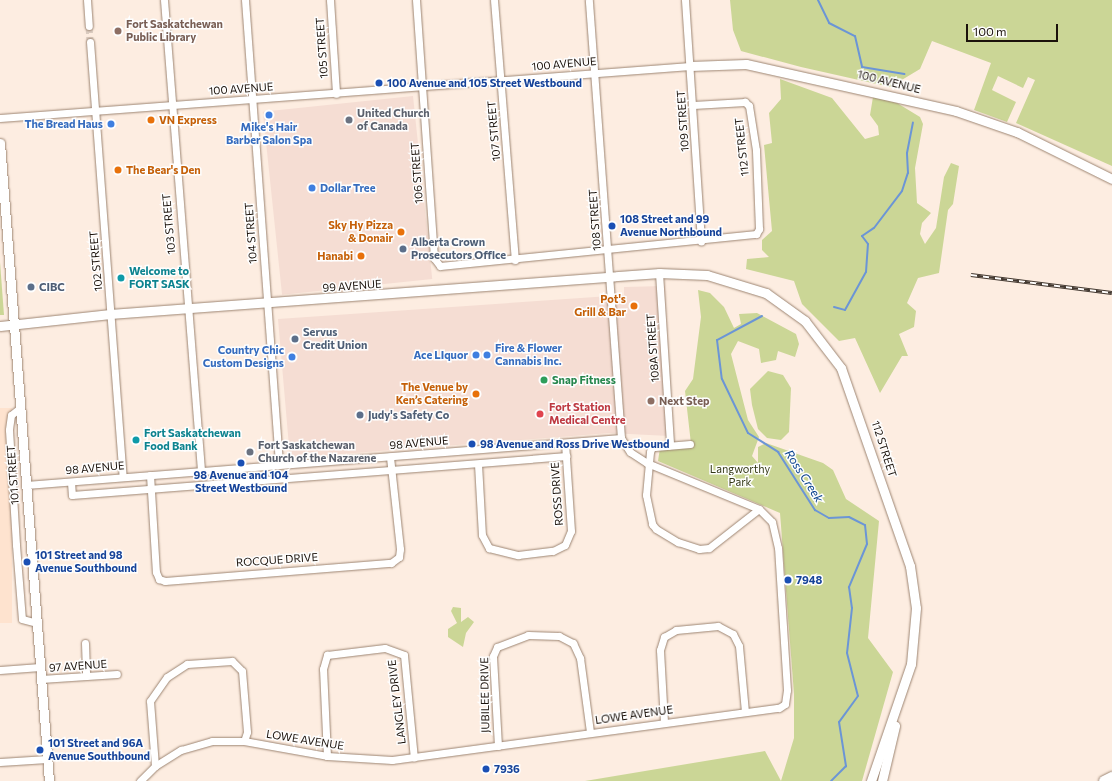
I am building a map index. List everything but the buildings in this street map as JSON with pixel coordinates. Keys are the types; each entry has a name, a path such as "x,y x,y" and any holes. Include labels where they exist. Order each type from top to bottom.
{"main road":[{"name":"100 AVENUE","path":"690,66 746,64 956,111 1010,129 1112,179"},
{"name":"101 STREET","path":"0,143 4,240 15,324 20,408 49,781"},
{"name":"99 AVENUE","path":"0,326 110,314 267,304 609,276 659,273 706,275"},
{"name":"112 STREET","path":"706,275 755,288 789,308 825,343 849,385 912,581 915,635 882,781"},
{"name":"112 STREET","path":"871,781 900,705"},
{"path":"1104,781 1112,777"}],"street":[{"path":"87,0 89,26"},
{"name":"103 STREET","path":"164,0 170,106 201,470"},
{"name":"104 STREET","path":"245,0 254,100 279,464"},
{"name":"105 STREET","path":"330,0 336,94"},
{"name":"106 STREET","path":"416,0 435,262 446,267 515,260"},
{"name":"107 STREET","path":"494,0 515,260"},
{"name":"108 STREET","path":"589,0 622,438"},
{"name":"109 STREET","path":"685,0 701,241"},
{"name":"102 STREET","path":"90,42 93,112 123,477"},
{"name":"100 AVENUE","path":"0,118 336,94 690,66"},
{"name":"112 STREET","path":"693,105 745,102 749,106 756,150 758,232 750,236 701,241"},
{"path":"515,260 701,241"},
{"name":"108A STREET","path":"659,273 670,445"},
{"path":"20,408 11,415 9,430 16,545 22,619 37,623"},
{"name":"98 AVENUE","path":"26,485 622,438"},
{"name":"LOWE AVENUE","path":"140,781 155,766 200,743 244,741 327,756 392,760 781,707 787,694 777,532 759,509 647,463 630,452 622,438"},
{"name":"ROSS DRIVE","path":"478,464 482,535 489,548 518,555 554,551 565,545 571,531 565,443"},
{"path":"690,444 652,447 647,463 646,495 652,524 662,534 678,542 708,548 759,509"},
{"path":"71,482 72,495 566,456"},
{"name":"ROCQUE DRIVE","path":"150,475 156,572 159,579 165,581 391,563 399,557 400,549 390,457"},
{"path":"664,722 660,650 664,637 676,630 718,626 733,634 739,646 745,712"},
{"name":"JUBILEE DRIVE","path":"498,746 493,656 497,647 528,635 559,636 573,643 580,658 590,732"},
{"path":"84,643 86,676"},
{"name":"LANGLEY DRIVE","path":"327,756 323,669 327,655 385,648 404,655 414,758"},
{"path":"155,766 150,701 167,677 187,664 232,661 242,671 247,732 244,741"},
{"name":"97 AVENUE","path":"0,670 40,667"},
{"name":"97 AVENUE","path":"41,679 117,674"},
{"path":"0,762 47,759"}],"shaded area":[{"path":"413,96 432,279 282,295 263,112"},
{"path":"665,286 669,436 609,433 290,458 278,319 624,295 624,287"},
{"path":"0,408 12,408 12,623 0,623"}],"green space":[{"path":"730,0 1112,0 1112,166 1016,123 1035,80 1028,77 1023,88 998,76 992,90 1016,102 1007,122 974,110 991,63 932,41 920,69 890,87 801,67 741,51 733,30"},
{"path":"780,79 832,98 865,139 879,135 878,126 870,115 873,97 897,103 920,117 923,124 915,168 917,203 931,213 922,223 920,234 925,244 936,228 944,177 951,163 959,166 953,204 948,210 939,273 918,278 907,303 916,311 914,327 899,334 908,356 902,356 880,393 855,338 839,341 802,304 794,281 746,269 747,259 769,257 762,250 762,240 772,231 764,145 772,143 769,113 781,99"},
{"path":"0,262 4,315 0,315"},
{"name":"Langworthy Park","path":"698,290 710,293 724,307 734,328 741,324 739,314 757,313 796,334 799,344 795,357 778,351 776,360 761,363 759,349 738,341 731,354 748,420 759,437 752,456 758,463 758,447 766,443 823,463 833,470 846,499 879,521 868,638 893,672 862,781 781,781 794,738 794,694 780,513 658,461 660,448 691,444 685,391 693,379 701,317"},
{"path":"768,371 783,375 791,388 789,432 781,440 767,438 758,429 752,405 750,389"},
{"path":"453,607 461,608 461,622 468,617 474,622 466,633 463,647 448,637 448,629 457,623 451,611"},
{"path":"765,751 781,781 585,781"}],"waterway":[{"name":"Ross Creek","path":"818,0 829,23 855,36 862,67 904,74"},
{"name":"Ross Creek","path":"834,307 845,310 866,272 868,244 862,236 874,228 902,191 908,173 907,153 913,123"},
{"name":"Ross Creek","path":"762,316 717,340 722,379 748,433 778,452 815,510 829,518 849,517 865,525 867,544 849,587 852,608 847,653 858,696 839,722 846,766 831,781"}],"tunnel":[{"path":"89,26 90,42"}],"railway":[{"path":"971,275 1112,293"}],"place":[{"name":"Fort Saskatchewan Public Library","path":"118,31"},
{"name":"100 Avenue and 105 Street Westbound","path":"379,83"},
{"name":"Mike's Hair Barber Salon Spa","path":"269,115"},
{"name":"VN Express","path":"151,120"},
{"name":"United Church of Canada","path":"349,120"},
{"name":"The Bread Haus","path":"111,124"},
{"name":"The Bear's Den","path":"118,170"},
{"name":"Dollar Tree","path":"312,188"},
{"name":"108 Street and 99 Avenue Northbound","path":"612,226"},
{"name":"Sky Hy Pizza & Donair","path":"401,232"},
{"name":"Alberta Crown Prosecutors Office","path":"403,249"},
{"name":"Hanabi","path":"361,256"},
{"name":"Welcome to FORT SASK","path":"121,278"},
{"name":"CIBC","path":"31,287"},
{"name":"Pot's Grill & Bar","path":"634,306"},
{"name":"Servus Credit Union","path":"295,339"},
{"name":"Ace LIquor","path":"476,355"},
{"name":"Fire & Flower Cannabis Inc.","path":"487,355"},
{"name":"Country Chic Custom Designs","path":"292,357"},
{"name":"Snap Fitness","path":"544,380"},
{"name":"The Venue by Ken’s Catering","path":"476,394"},
{"name":"Next Step","path":"651,401"},
{"name":"Fort Station Medical Centre","path":"540,414"},
{"name":"Judy's Safety Co","path":"360,415"},
{"name":"Fort Saskatchewan Food Bank","path":"136,440"},
{"name":"98 Avenue and Ross Drive Westbound","path":"472,444"},
{"name":"Fort Saskatchewan Church of the Nazarene","path":"250,452"},
{"name":"98 Avenue and 104 Street Westbound","path":"241,463"},
{"name":"101 Street and 98 Avenue Southbound","path":"27,562"},
{"name":"7948","path":"788,580"},
{"name":"101 Street and 96A Avenue Southbound","path":"40,750"},
{"name":"7936","path":"486,769"}]}
